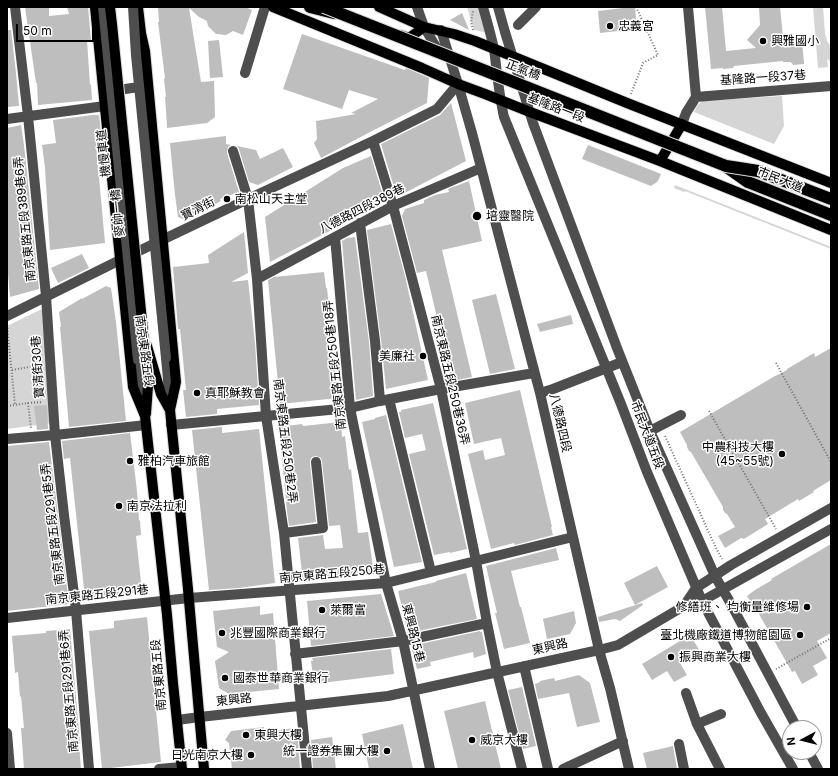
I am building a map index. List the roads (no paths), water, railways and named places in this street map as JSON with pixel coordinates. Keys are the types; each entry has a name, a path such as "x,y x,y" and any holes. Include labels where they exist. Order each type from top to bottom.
{"highway":[{"path":"310,7 345,15"},
{"name":"正氣橋","path":"324,7 725,165"},
{"name":"正氣橋","path":"330,7 345,15 725,165"},
{"path":"725,165 758,170 831,199"},
{"name":"市民大道","path":"725,165 752,183 831,215"}],"main road":[{"name":"南京東路五段","path":"95,7 133,387 146,421 182,768"},
{"name":"麥帥一橋","path":"110,7 142,360 148,386 146,421"},
{"name":"麥帥一橋","path":"115,7 146,344 161,394 170,410"},
{"path":"138,7 145,51 176,382 170,410 171,425 189,598 204,769"},
{"name":"基隆路一段","path":"273,7 458,84 660,161 831,230"},
{"path":"330,7 408,38 424,27"},
{"path":"379,7 424,27 441,30 460,36 512,56 831,183"},
{"path":"660,161 682,124"}],"street":[{"name":"南京東路五段389巷6弄","path":"15,7 28,116 46,296"},
{"name":"機慢車道","path":"103,7 142,360"},
{"path":"133,7 136,54 170,410"},
{"path":"245,73 265,7"},
{"name":"八德路四段","path":"417,7 424,27 458,84"},
{"name":"市民大道五段","path":"483,7 494,49 500,100 504,117 607,368 647,472 702,602 761,713 793,769"},
{"name":"市民大道五段","path":"498,7 530,112 622,362 650,431 715,576 793,720"},
{"path":"518,25 536,7"},
{"path":"682,124 686,113 696,97 688,7"},
{"name":"八德路四段","path":"441,30 458,84 481,168 540,393 599,650 607,676 629,769"},
{"name":"寶清街","path":"7,316 120,260 373,141 437,109 458,84"},
{"path":"103,92 148,86"},
{"name":"基隆路一段37巷","path":"696,97 831,86"},
{"path":"7,118 104,106"},
{"name":"南京東路五段250巷36弄","path":"373,141 393,206 441,389 497,672 522,769"},
{"name":"南京東路五段250巷2弄","path":"233,151 248,199 257,280 266,416 284,532 307,769"},
{"name":"八德路四段389巷","path":"257,280 393,206 481,168"},
{"path":"360,223 375,342 385,400 431,572"},
{"name":"南京東路五段250巷18弄","path":"334,238 350,408 386,583"},
{"name":"寶清街30巷","path":"46,296 55,435"},
{"path":"540,393 554,389 622,362"},
{"path":"171,425 350,408 441,389 534,373"},
{"path":"650,431 681,416"},
{"path":"7,439 55,435 146,421"},
{"name":"南京東路五段291巷5弄","path":"55,435 76,610"},
{"path":"284,532 323,528 316,462"},
{"name":"東興路","path":"684,606 696,588 731,565 831,508"},
{"name":"東興路","path":"177,720 388,696 618,645 684,606 702,602 831,529"},
{"name":"南京東路五段250巷","path":"189,598 386,583 573,537"},
{"name":"東興路15巷","path":"386,583 403,641 413,691"},
{"name":"南京東路五段291巷","path":"7,618 189,598"},
{"name":"南京東路五段291巷6弄","path":"76,610 89,769"},
{"path":"295,654 403,641 487,623"},
{"path":"524,666 548,769"},
{"path":"413,691 430,769"},
{"path":"686,693 697,724 720,769"},
{"path":"697,724 721,714"},
{"path":"7,733 10,769"},
{"path":"563,769 622,741"},
{"path":"679,744 684,769"},
{"path":"813,760 818,769"},
{"path":"159,769 182,768"}],"place":[{"name":"忠義宮","path":"610,26"},
{"name":"興雅國小","path":"763,41"},
{"name":"南松山天主堂","path":"227,199"},
{"name":"培靈醫院","path":"477,216"},
{"name":"美廉社","path":"423,356"},
{"name":"真耶穌教會","path":"197,393"},
{"name":"中農科技大樓 (45~55號)","path":"782,454"},
{"name":"雅柏汽車旅館","path":"130,461"},
{"name":"南京法拉利","path":"119,506"},
{"name":"修繕班、 均衡量維修場","path":"807,607"},
{"name":"萊爾富","path":"322,610"},
{"name":"兆豐國際商業銀行","path":"222,633"},
{"name":"臺北機廠鐵道博物館園區","path":"800,635"},
{"name":"振興商業大樓","path":"671,657"},
{"name":"國泰世華商業銀行","path":"225,678"},
{"name":"東興大樓","path":"246,735"},
{"name":"威京大樓","path":"472,740"},
{"name":"統一證券集團大樓","path":"387,751"},
{"name":"日光南京大樓","path":"251,755"}]}
